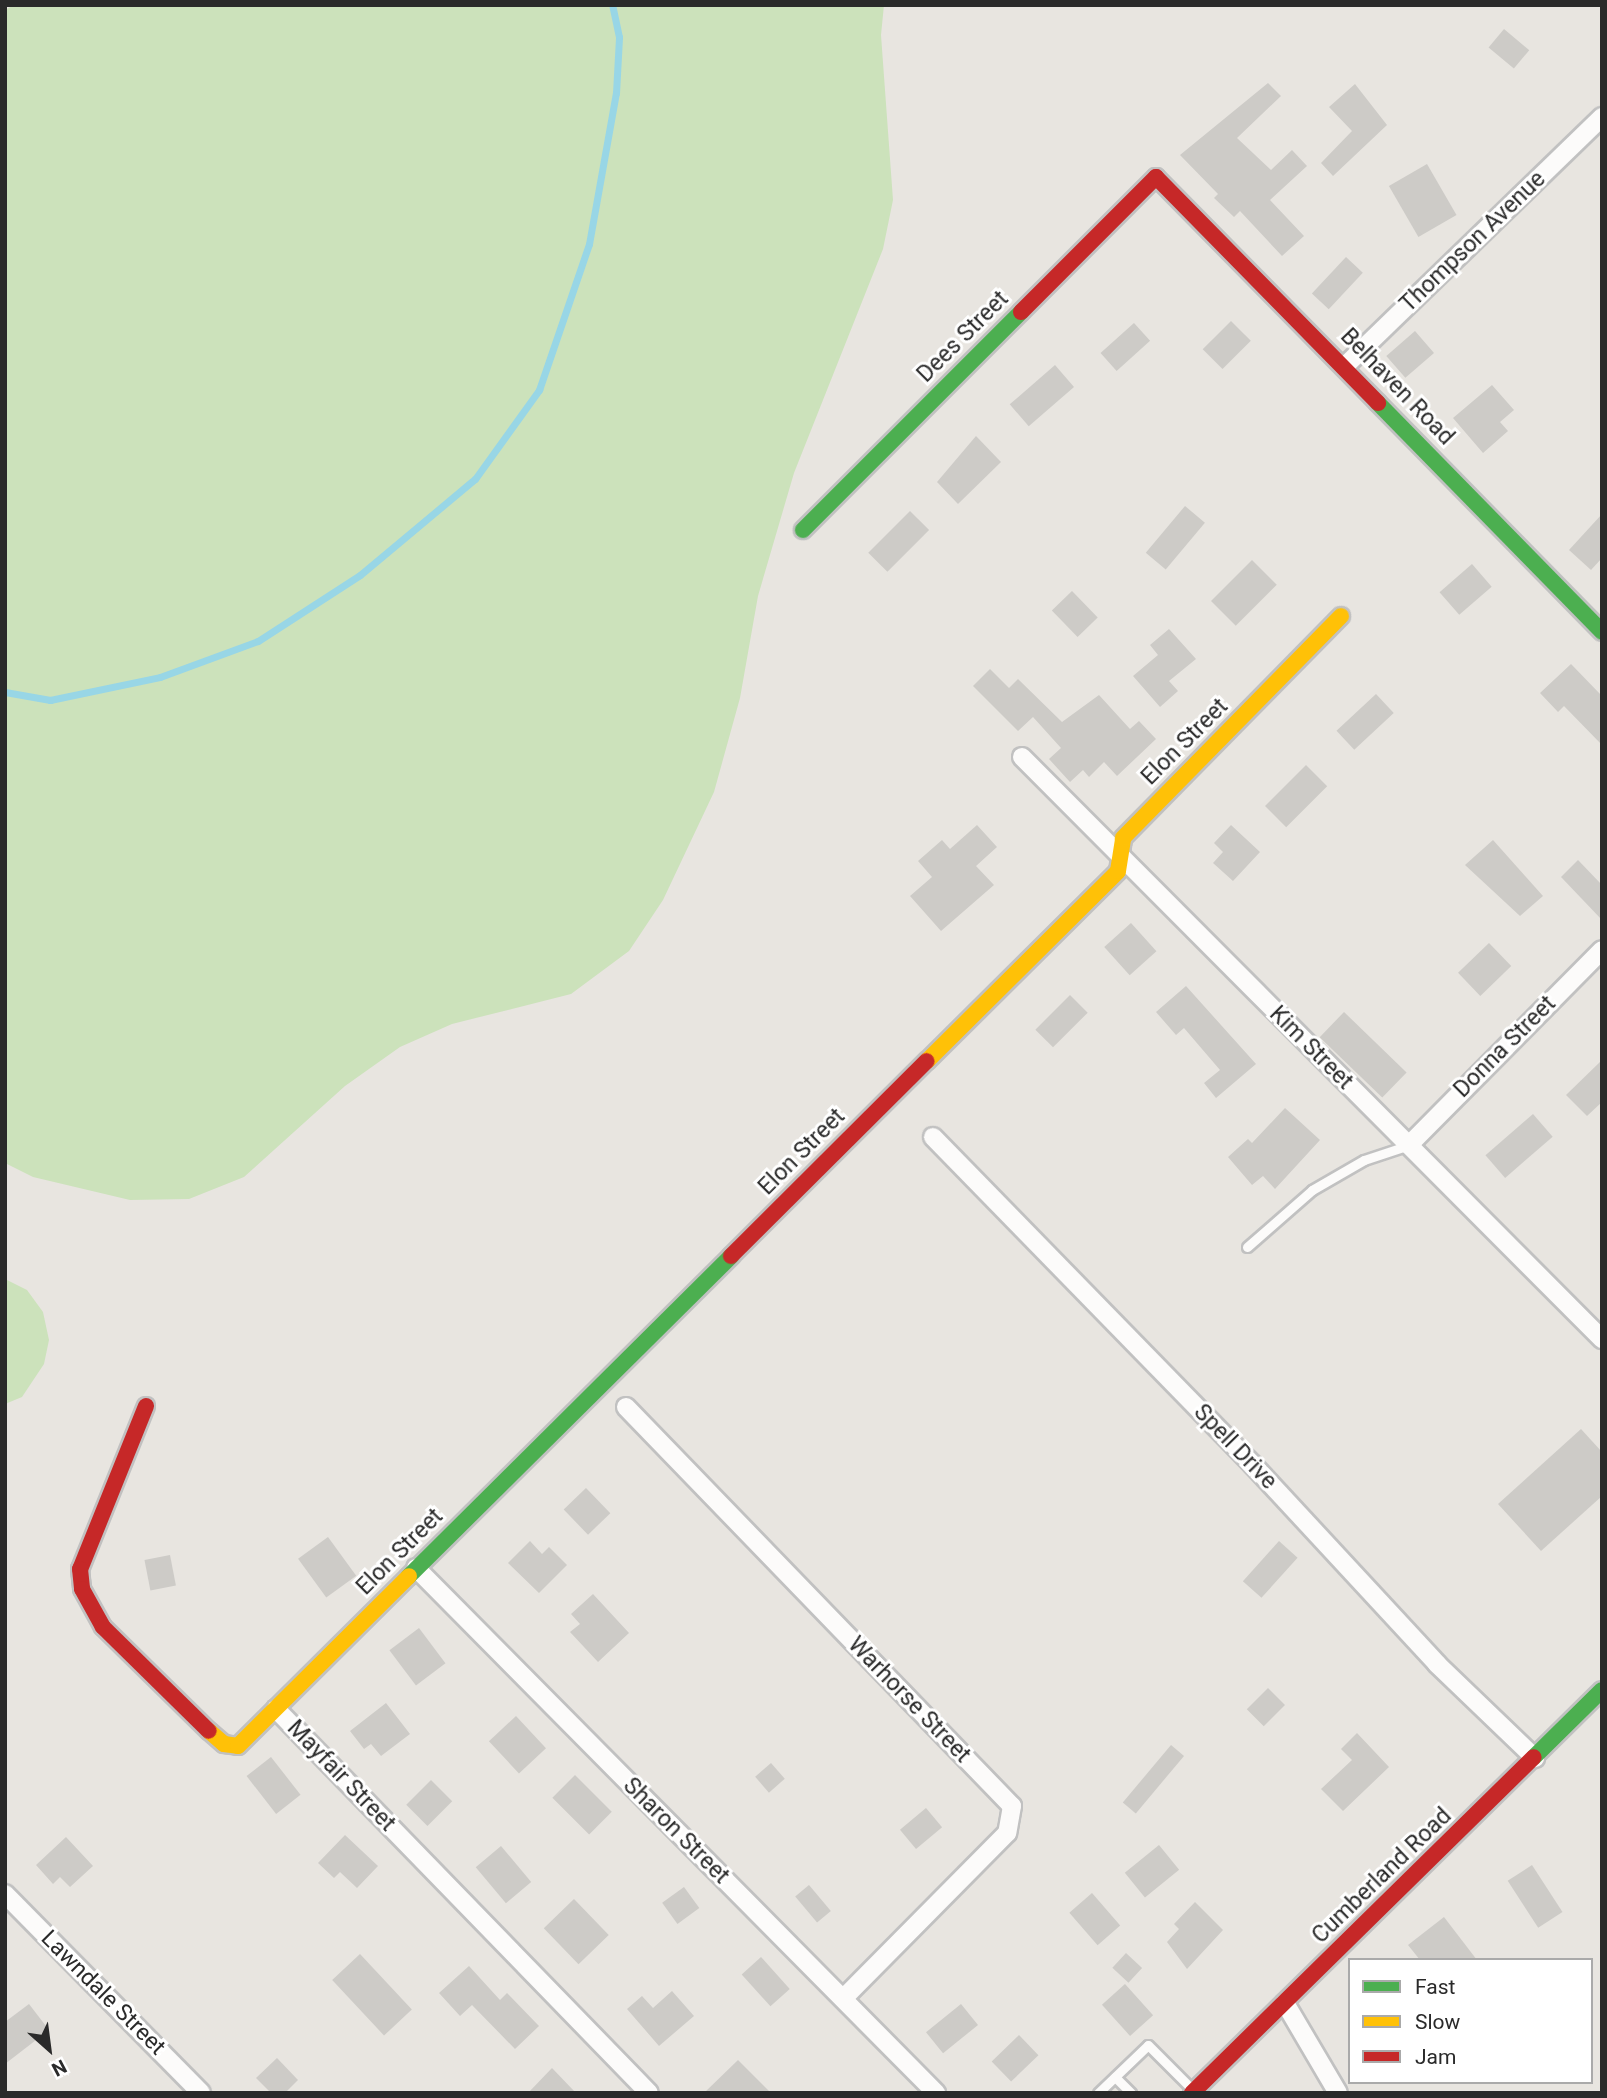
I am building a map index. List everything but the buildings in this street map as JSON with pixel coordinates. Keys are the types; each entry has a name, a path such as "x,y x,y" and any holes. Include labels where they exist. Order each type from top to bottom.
{"street":[{"name":"Thompson Avenue","path":"1345,366 1602,117"},
{"name":"Belhaven Road","path":"1156,177 1345,366 1602,632"},
{"name":"Dees Street","path":"803,530 1156,177"},
{"name":"Elon Street","path":"276,1709 1118,871 1123,838 1341,616"},
{"name":"Kim Street","path":"1022,757 1602,1339"},
{"name":"Donna Street","path":"1409,1144 1602,950"},
{"name":"Spell Drive","path":"933,1137 1271,1484 1423,1649 1535,1758"},
{"name":"Mayfair Street","path":"146,1406 80,1569 90,1609 223,1744 238,1746 276,1709 649,2093"},
{"name":"Warhorse Street","path":"626,1407 1012,1806 1007,1833 844,1998"},
{"name":"Sharon Street","path":"416,1568 936,2093"},
{"name":"Cumberland Road","path":"1193,2092 1602,1690"},
{"name":"Lawndale Street","path":"5,1894 201,2093"},
{"path":"1285,2003 1338,2093"}],"lane":[{"path":"1247,1247 1312,1190 1364,1160 1409,1144"},
{"path":"1098,2093 1148,2045 1193,2092"},
{"path":"1115,2077 1131,2093"}],"green space":[{"path":"14,5 884,5 881,35 893,200 883,249 794,473 758,596 740,698 714,792 663,900 629,951 571,994 452,1024 400,1047 345,1086 244,1177 189,1199 130,1200 33,1177 5,1163 5,10"},
{"path":"5,1279 27,1290 43,1312 49,1340 44,1364 22,1397 5,1404"}],"waterway":[{"path":"5,692 50,700 160,677 258,641 360,575 475,479 539,390 589,244 616,93 619,37 612,5"}],"traffic: fast":[{"path":"803,530 1021,312"},
{"path":"1378,403 1602,632"},
{"path":"409,1576 731,1256"},
{"path":"1534,1757 1602,1690"}],"traffic: slow":[{"path":"927,1061 1118,871 1123,838 1341,616"},
{"path":"209,1731 224,1744 238,1746 409,1576"}],"traffic: jam":[{"path":"1021,312 1156,177 1378,403"},
{"path":"731,1256 927,1061"},
{"path":"146,1406 80,1569 82,1589 103,1627 209,1731"},
{"path":"1192,2093 1534,1757"}]}
